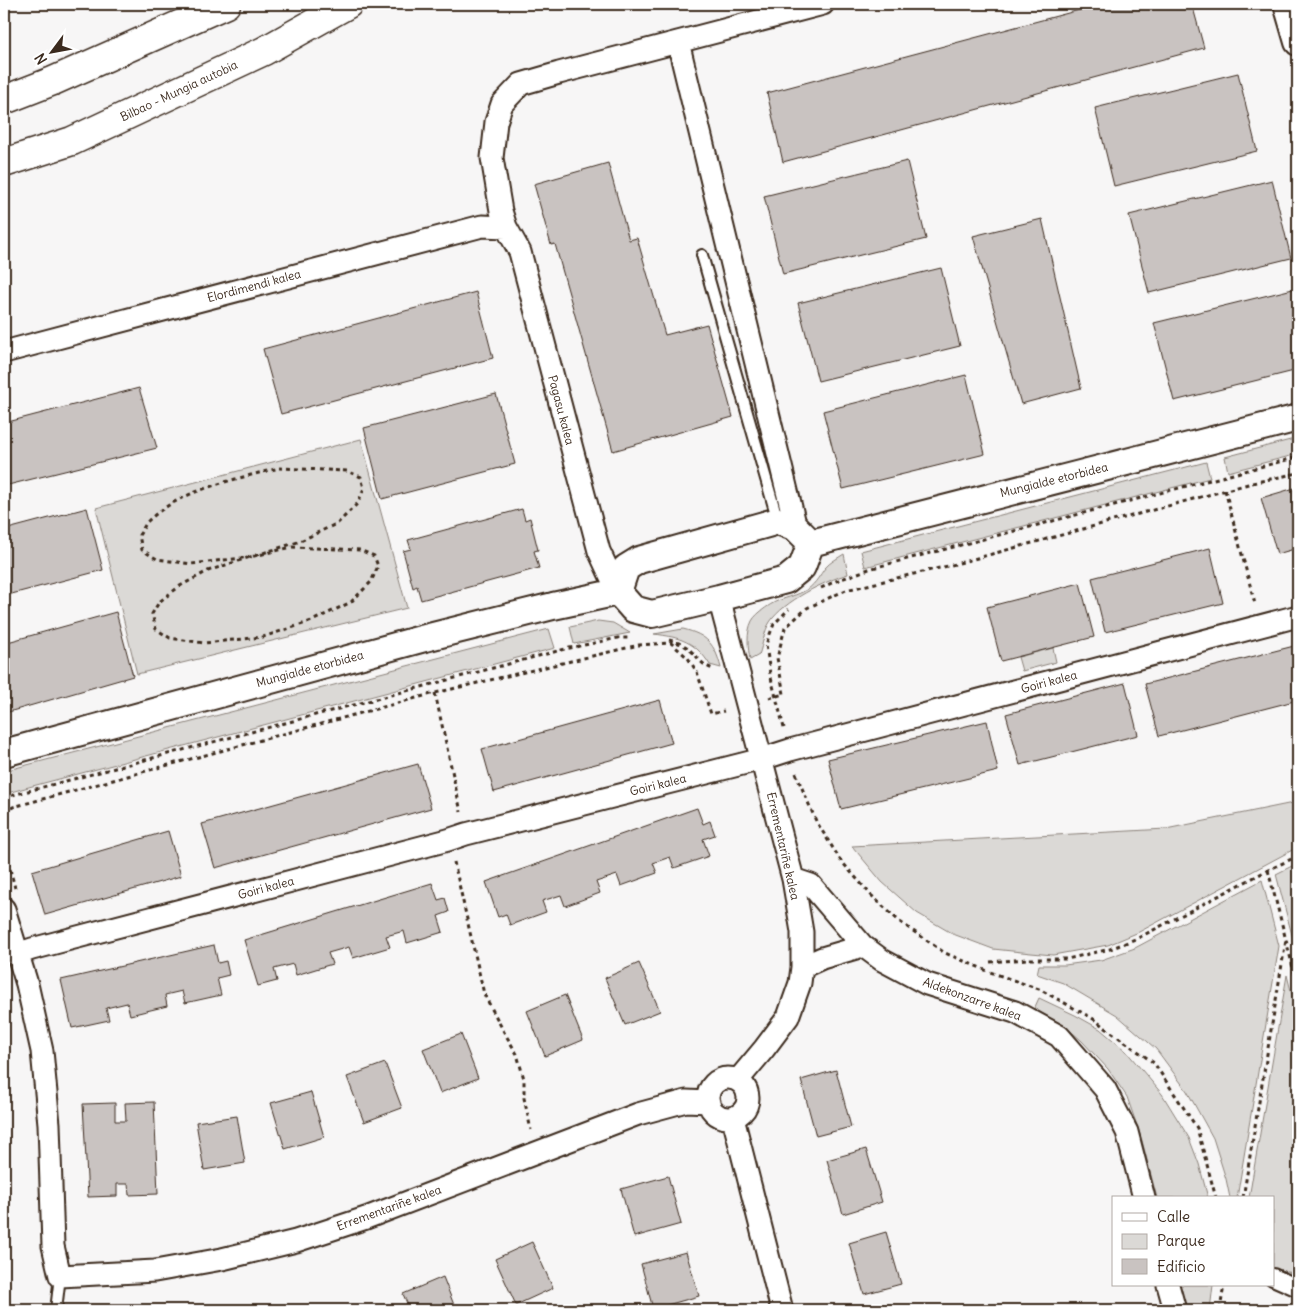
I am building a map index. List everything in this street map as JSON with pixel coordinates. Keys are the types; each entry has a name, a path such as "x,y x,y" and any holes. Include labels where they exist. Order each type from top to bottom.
{"highway":[{"path":"4,100 53,81 226,4"},
{"name":"Bilbao - Mungia autobia","path":"4,163 72,141 264,51 348,4"}],"street":[{"name":"Pagasu kalea","path":"618,592 599,551 520,252 506,227 501,211 492,158 496,122 502,104 521,84 822,4"},
{"path":"1287,4 1298,42"},
{"path":"618,592 633,609 652,614 786,580 802,567 795,530 678,42"},
{"name":"Elordimendi kalea","path":"4,352 482,226 506,227"},
{"name":"Mungialde etorbidea","path":"4,753 421,639 618,592 626,568 639,560 795,530 1298,418"},
{"name":"Errementariñe kalea","path":"720,598 793,879 802,932 800,983 788,1017 738,1080"},
{"name":"Goiri kalea","path":"17,954 457,837 762,759 1298,616"},
{"name":"Aldekonzarre kalea","path":"793,879 811,885 862,946 882,960 927,984 1015,1012 1059,1036 1105,1089 1127,1132 1143,1196"},
{"path":"4,909 27,984 42,1051 50,1124 53,1246 60,1276"},
{"path":"802,967 822,958 862,946"},
{"path":"726,1078 738,1080 747,1091 748,1104 739,1115 733,1118 720,1116 711,1108 708,1102 710,1089 714,1084 726,1078"},
{"name":"Errementariñe kalea","path":"60,1276 155,1270 222,1259 296,1241 366,1218 638,1114 686,1101 708,1102"},
{"path":"733,1118 782,1310"},
{"path":"1274,1276 1298,1288"},
{"path":"1168,1286 1175,1310"}],"lane":[{"path":"702,255 795,530"},
{"path":"56,1310 60,1276"}],"path":[{"path":"820,588 836,580 868,569 1298,457"},
{"path":"250,558 208,570 166,596 159,602 152,614 156,628 170,638 204,643 263,637 312,621 351,602 372,582 378,566 374,556 360,550 292,547 250,558 191,564 157,559 142,550 139,536 146,523 167,507 196,492 238,478 279,468 347,471 361,477 364,488 358,503 338,523 298,542 250,558"},
{"path":"4,812 22,804 435,693 639,645 671,643 688,658 697,672 711,714 776,697 784,694 777,658 785,628 807,608 846,590 948,566 1225,490 1298,473"},
{"path":"1225,490 1261,626"},
{"path":"791,607 774,624 766,644 770,674 799,781 816,821 841,861 871,895 900,922 945,953 990,972 1039,989 1092,1018 1154,1063 1197,1128 1215,1196"},
{"path":"4,798 565,649 618,638 634,637"},
{"path":"668,640 677,642 691,650 701,663 711,669 721,670"},
{"path":"435,693 484,994 517,1054 524,1079 524,1098 537,1152"},
{"path":"990,962 1027,959 1067,959 1110,949 1140,937 1298,856"},
{"path":"1268,870 1298,987"},
{"path":"1243,1196 1286,940"},
{"path":"1220,1310 1224,1286"}],"green space":[{"path":"1298,438 1298,454 1228,472 1225,457"},
{"path":"361,439 407,608 137,674 96,508"},
{"path":"1206,462 1210,478 865,567 861,551"},
{"path":"844,554 848,574 795,599 776,614 765,633 759,655 750,660 748,635 754,618 775,602 808,589 816,582 827,566"},
{"path":"598,621 613,623 630,633 574,644 570,627"},
{"path":"549,629 555,648 4,794 4,771"},
{"path":"683,629 698,634 709,642 716,653 721,668 710,665 699,651 686,642 654,634"},
{"path":"1053,648 1056,662 1022,671 1018,657"},
{"path":"1298,802 1298,847 1139,932 1108,945 1053,955 993,949 953,934 917,913 882,882 852,846 1166,829"},
{"path":"1298,863 1298,958 1276,874"},
{"path":"4,872 22,940 18,940 4,892"},
{"path":"1262,880 1279,946 1237,1196 1230,1196 1213,1138 1187,1091 1156,1049 1117,1015 1063,983 1037,974 1039,965 1065,965 1101,960 1135,948"},
{"path":"1287,975 1298,1019 1298,1274 1274,1269 1274,1196 1249,1196"},
{"path":"1039,998 1100,1029 1126,1051 1162,1094 1189,1138 1199,1164 1207,1196 1156,1196 1141,1137 1127,1097 1108,1069 1082,1041 1065,1026 1034,1009"},
{"path":"1180,1286 1213,1286 1210,1310 1186,1310"}],"building":[{"path":"1102,4 1192,4 1204,48 783,162 767,93"},
{"path":"1238,73 1257,151 1114,186 1095,108"},
{"path":"907,161 926,239 783,274 764,196"},
{"path":"608,163 629,240 637,238 665,335 707,324 733,417 613,451 555,244 551,245 534,184"},
{"path":"1272,180 1291,258 1149,293 1129,215"},
{"path":"1042,219 1081,388 1021,404 973,236"},
{"path":"941,268 960,346 818,381 798,303"},
{"path":"1297,288 1298,370 1174,401 1154,323"},
{"path":"476,292 493,358 281,414 263,349"},
{"path":"966,375 985,454 843,489 823,411"},
{"path":"139,388 157,448 4,486 4,423"},
{"path":"496,394 515,464 382,499 364,428"},
{"path":"1298,487 1298,548 1277,554 1261,498"},
{"path":"87,508 103,570 4,596 4,530"},
{"path":"522,509 525,520 530,518 538,550 534,551 539,568 421,600 417,586 413,588 403,551 411,549 408,540"},
{"path":"1210,548 1223,603 1105,632 1092,578"},
{"path":"1080,583 1094,637 1001,661 987,607"},
{"path":"116,612 133,676 5,713 4,643"},
{"path":"1298,645 1298,700 1159,736 1145,684"},
{"path":"1125,683 1138,735 1020,765 1006,714"},
{"path":"660,700 672,743 494,792 482,749"},
{"path":"987,721 998,771 841,809 828,759"},
{"path":"418,764 431,808 215,868 202,824"},
{"path":"697,808 703,824 710,821 715,835 703,839 709,856 674,868 670,857 653,863 657,873 621,886 617,875 596,882 600,893 565,906 561,895 542,901 546,912 510,925 506,914 498,917 486,882"},
{"path":"168,831 181,876 45,915 32,871"},
{"path":"432,883 438,900 445,898 449,912 438,916 443,932 407,943 404,931 386,936 390,947 353,958 349,947 328,953 332,964 296,975 293,964 274,969 277,981 258,986 244,940"},
{"path":"214,945 218,963 226,961 229,975 217,978 221,995 185,1003 182,991 165,995 167,1006 130,1015 127,1003 106,1008 109,1020 72,1028 61,980"},
{"path":"639,963 660,1011 625,1025 605,978"},
{"path":"565,995 583,1040 545,1056 527,1011"},
{"path":"461,1034 478,1078 440,1093 423,1049"},
{"path":"385,1063 402,1108 364,1122 347,1077"},
{"path":"836,1070 851,1127 816,1136 801,1080"},
{"path":"311,1092 324,1137 285,1149 271,1103"},
{"path":"154,1102 158,1194 129,1195 128,1184 117,1184 117,1196 88,1197 83,1104 115,1103 115,1121 126,1121 125,1103"},
{"path":"237,1116 245,1163 204,1170 196,1122"},
{"path":"866,1149 882,1202 843,1214 827,1160"},
{"path":"668,1176 681,1224 634,1237 621,1189"},
{"path":"886,1232 901,1284 864,1294 849,1243"},
{"path":"532,1242 553,1288 516,1305 495,1259"},
{"path":"686,1252 699,1296 653,1309 641,1264"},
{"path":"443,1277 456,1310 410,1310 403,1294"}]}
